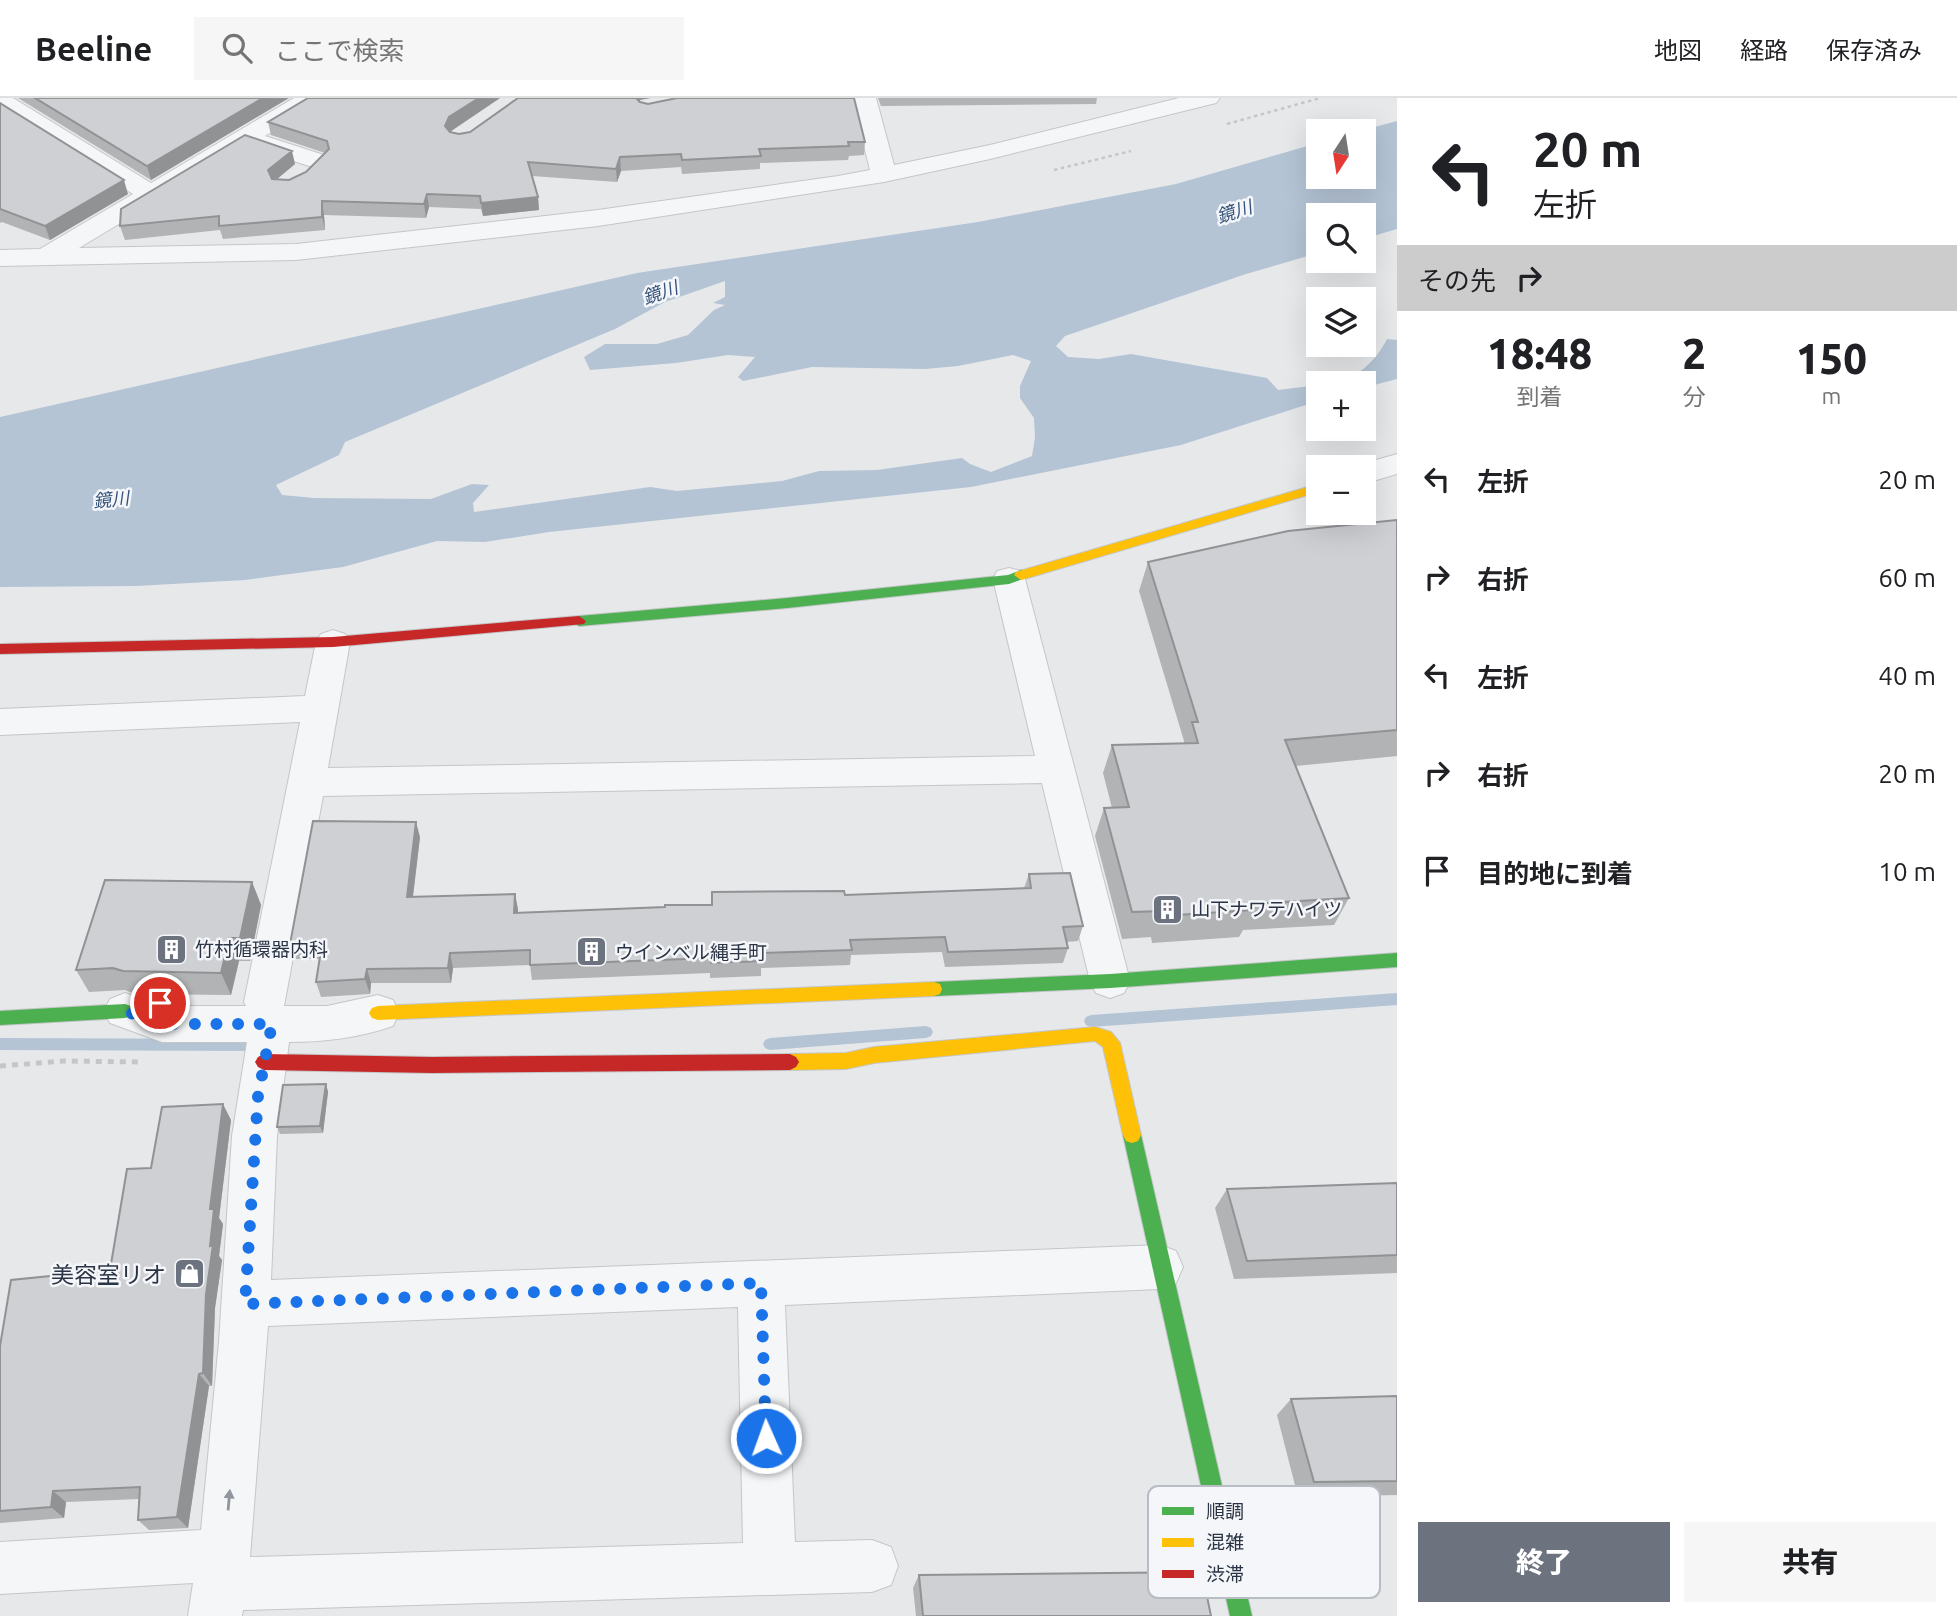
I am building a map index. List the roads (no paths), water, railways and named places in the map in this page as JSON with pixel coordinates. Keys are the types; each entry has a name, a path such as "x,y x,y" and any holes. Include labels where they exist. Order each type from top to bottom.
{"street":[{"path":"44,258 311,98"},
{"path":"864,98 884,174"},
{"path":"0,258 296,252 598,218 838,184 990,152 1208,98"},
{"path":"0,100 149,193"},
{"path":"243,137 318,161 297,178"},
{"path":"1376,470 1397,464"},
{"path":"0,649 333,642 787,603 1009,579 1306,492"},
{"path":"1009,579 1110,981"},
{"path":"220,1585 245,1304 258,1096 277,949 305,782 333,642"},
{"path":"0,722 320,708"},
{"path":"305,782 1057,769"},
{"path":"267,1035 378,1013 1110,981 1397,960"},
{"path":"0,1018 125,1011 162,1024 267,1035 432,1065 846,1061 874,1055 1095,1034 1105,1037 1111,1043 1211,1486"},
{"path":"245,1304 1160,1267"},
{"path":"761,1283 770,1568"},
{"path":"0,1568 220,1585 872,1566"},
{"path":"1237,1598 1241,1616"}],"water":[{"name":"鏡川","path":"1397,121 1397,229 1376,235 1376,203 1306,203 1306,256 1246,274 1065,336 1056,346 1068,357 1099,359 1131,354 1267,378 1278,390 1306,386 1306,405 1181,445 971,487 549,532 485,542 437,541 343,567 245,580 136,586 0,587 0,417 637,273 978,222 1176,184 1306,146 1306,189 1376,189 1376,127","holes":["725,281 725,297 713,303 725,305 714,310 688,335 657,344 605,344 584,357 590,370 676,363 728,355 755,357 738,377 743,381 812,367 925,369 958,366 1013,355 1031,361 1020,386 1020,398 1034,418 1032,456 991,472 962,458 877,470 819,471 782,481 677,491 650,487 474,512 473,503 489,485 472,484 431,499 314,498 282,495 276,485 339,455 345,442 615,329 665,302"]},
{"path":"1387,339 1397,340 1397,379 1376,385 1376,371 1360,371 1377,355"}],"waterway":[{"path":"1091,1021 1397,999"},
{"path":"770,1044 926,1032"},
{"path":"0,1044 262,1045"}],"place":[{"name":"山下ナワテハイツ","path":"1168,909"},
{"name":"竹村循環器内科","path":"172,949"},
{"name":"ウインベル縄手町","path":"592,952"},
{"name":"美容室リオ","path":"189,1274"}]}
